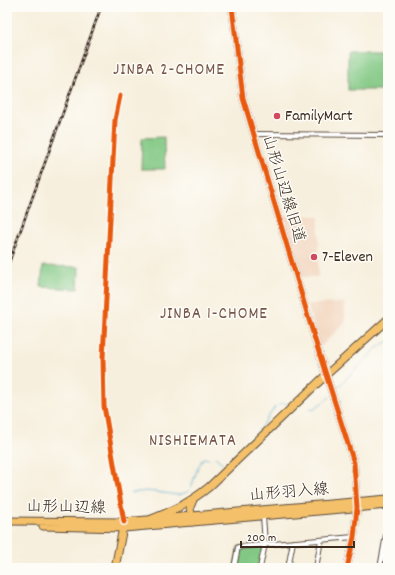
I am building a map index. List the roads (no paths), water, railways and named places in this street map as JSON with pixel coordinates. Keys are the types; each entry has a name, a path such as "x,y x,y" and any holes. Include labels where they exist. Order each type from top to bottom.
{"main road":[{"path":"124,525 149,520 175,510 210,487 326,375 388,320"},
{"name":"山形羽入線","path":"192,519 263,516 357,505 388,499"},
{"path":"192,500 190,507 192,519"},
{"name":"山形羽入線","path":"192,519 357,505 388,505"},
{"path":"124,525 192,519"},
{"path":"149,520 192,519"},
{"name":"山形山辺線","path":"7,521 54,524 124,525"},
{"name":"山形山辺線","path":"7,526 54,524"},
{"path":"115,568 124,525"}],"street":[{"name":"山形山辺線旧道","path":"232,7 242,98 326,375 352,455 357,505 354,537 347,568"},
{"path":"120,96 115,120 103,365 104,406 124,525"},
{"path":"253,134 388,135"},
{"path":"260,568 265,544 263,516"},
{"path":"380,568 386,550 388,524"},
{"path":"234,568 238,547 354,537"},
{"path":"316,568 321,540"},
{"path":"288,568 293,542"}],"waterway":[{"path":"336,389 377,348 388,341"},
{"path":"310,409 315,408 330,397"},
{"path":"279,405 282,403 291,404"},
{"path":"215,457 225,465 244,444 256,434 275,407"},
{"path":"131,493 147,491 179,495 187,492 191,488 203,458 210,459"}],"railway":[{"path":"7,268 101,7"}],"place":[{"name":"FamilyMart","path":"277,116"},
{"name":"7-Eleven","path":"314,257"}],"district":[{"name":"JINBA 2-CHOME","path":"169,71"},
{"name":"JINBA 1-CHOME","path":"214,315"},
{"name":"NISHIEMATA","path":"193,442"}]}
